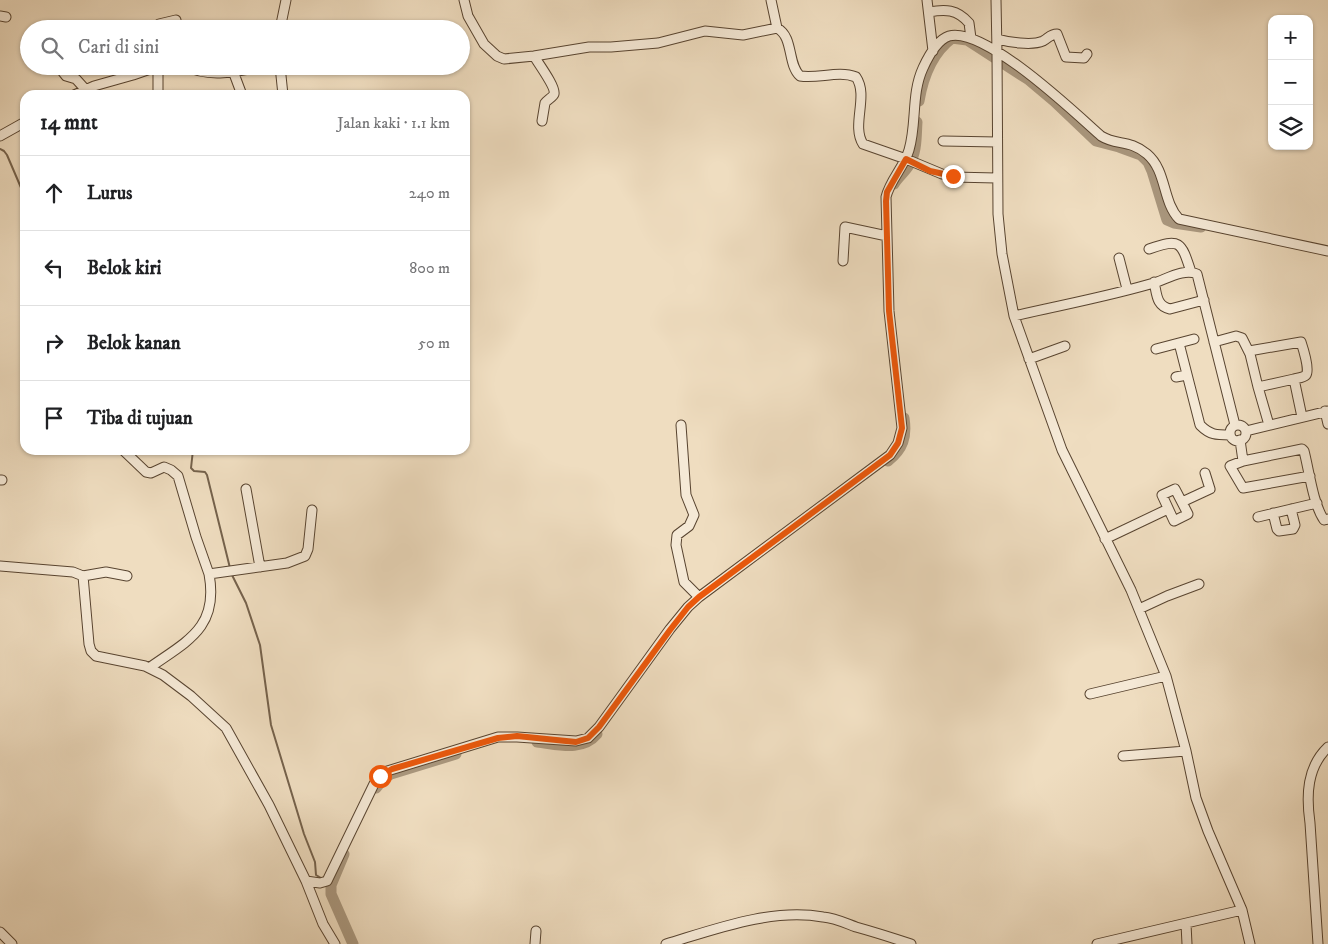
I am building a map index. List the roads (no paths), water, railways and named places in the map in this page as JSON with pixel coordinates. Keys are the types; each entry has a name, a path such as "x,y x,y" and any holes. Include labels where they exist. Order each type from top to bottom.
{"street":[{"path":"282,20 286,0"},
{"path":"464,0 468,16 484,44 497,56 504,59 589,47 658,43 705,31 743,35 777,28"},
{"path":"771,0 777,28 783,33 790,48 793,67 800,76 842,74 856,77 859,81 858,131 861,142 867,147 910,161 930,171 953,176 996,178"},
{"path":"927,0 933,51"},
{"path":"996,0 998,58 996,178 1000,236 1014,316 1062,450 1139,609 1166,676 1200,812 1242,910 1250,944"},
{"path":"929,12 944,9 957,12 969,23 971,38"},
{"path":"997,39 1033,42 1042,41 1051,34 1057,34 1066,57 1084,58 1087,54"},
{"path":"306,880 323,883 328,880 374,784 384,772 498,738 517,736 576,742 588,738 599,727 688,607 890,455 898,443 902,428 889,311 887,192 910,161 917,85 933,51 946,38 959,35 971,38 998,58 1036,79 1101,136 1134,145 1148,155 1159,169 1172,210 1180,219 1328,250"},
{"path":"534,56 552,85 554,92 553,96 545,103 542,120"},
{"path":"65,75 76,79 85,89 126,75"},
{"path":"158,75 158,90"},
{"path":"234,75 240,90"},
{"path":"281,75 282,90"},
{"path":"0,136 20,125"},
{"path":"943,141 997,142"},
{"path":"843,261 845,227 887,236"},
{"path":"1148,249 1171,242 1177,244 1184,252 1191,272"},
{"path":"1119,258 1126,289"},
{"path":"1014,316 1191,272 1197,274 1235,425"},
{"path":"1154,282 1160,303 1165,308 1204,300"},
{"path":"1214,342 1236,336 1240,337 1249,351 1269,425"},
{"path":"1156,349 1194,339"},
{"path":"1249,351 1301,342 1307,367 1307,373 1304,377 1258,387"},
{"path":"1179,343 1200,425 1214,435 1230,434"},
{"path":"1029,359 1065,346"},
{"path":"1176,378 1187,375"},
{"path":"1294,379 1302,417"},
{"path":"1246,431 1326,411 1328,424"},
{"path":"1235,425 1242,426 1246,431 1240,440 1234,440 1230,434 1230,429 1235,425"},
{"path":"680,426 686,495 694,515 689,526 677,534 676,545 684,582 699,597"},
{"path":"1240,440 1243,460"},
{"path":"1310,476 1243,488 1230,467 1231,464 1243,460 1304,450 1317,503 1322,517 1324,520 1328,520"},
{"path":"128,455 146,472 151,473 164,467 172,470 178,476 209,574 211,606 206,620 186,642 148,668"},
{"path":"1182,502 1210,489 1205,473"},
{"path":"246,489 260,567"},
{"path":"1176,489 1182,502 1188,514 1174,521 1162,496 1176,489"},
{"path":"1258,516 1317,503"},
{"path":"1105,539 1168,508"},
{"path":"1273,513 1279,531 1293,529 1295,525 1292,509"},
{"path":"209,574 287,563 305,556 308,549 312,510"},
{"path":"0,566 72,572 83,576 106,572 127,576"},
{"path":"83,576 91,651 98,657 148,668 163,676 191,696 226,728 269,804 306,880 323,924 335,944"},
{"path":"1139,609 1199,584"},
{"path":"1090,694 1166,676"},
{"path":"1318,944 1308,795 1314,764 1328,747"},
{"path":"1123,756 1186,751"},
{"path":"1097,944 1242,910"},
{"path":"666,944 722,927 759,919 791,915 831,918 911,944"},
{"path":"1186,924 1187,944"},
{"path":"535,944 536,931"},
{"path":"0,932 12,944"},
{"path":"1314,944 1328,942"}],"waterway":[{"path":"919,101 926,74 939,51 952,38 967,40 1029,80 1096,141 1141,155 1148,162 1152,171 1167,220 1174,223 1201,227"},
{"path":"894,184 912,160 916,144 917,122"},
{"path":"0,149 7,155 20,185"},
{"path":"888,461 903,442 905,431 904,418"},
{"path":"192,455 191,468 194,471 205,472 207,475 230,568"},
{"path":"232,575 246,603 260,645 271,725 304,834 315,862 316,875 321,878"},
{"path":"537,742 569,746 577,745 591,740 597,734"},
{"path":"376,788 384,778 391,774 456,754"},
{"path":"344,854 331,885 331,894 353,944"}]}
